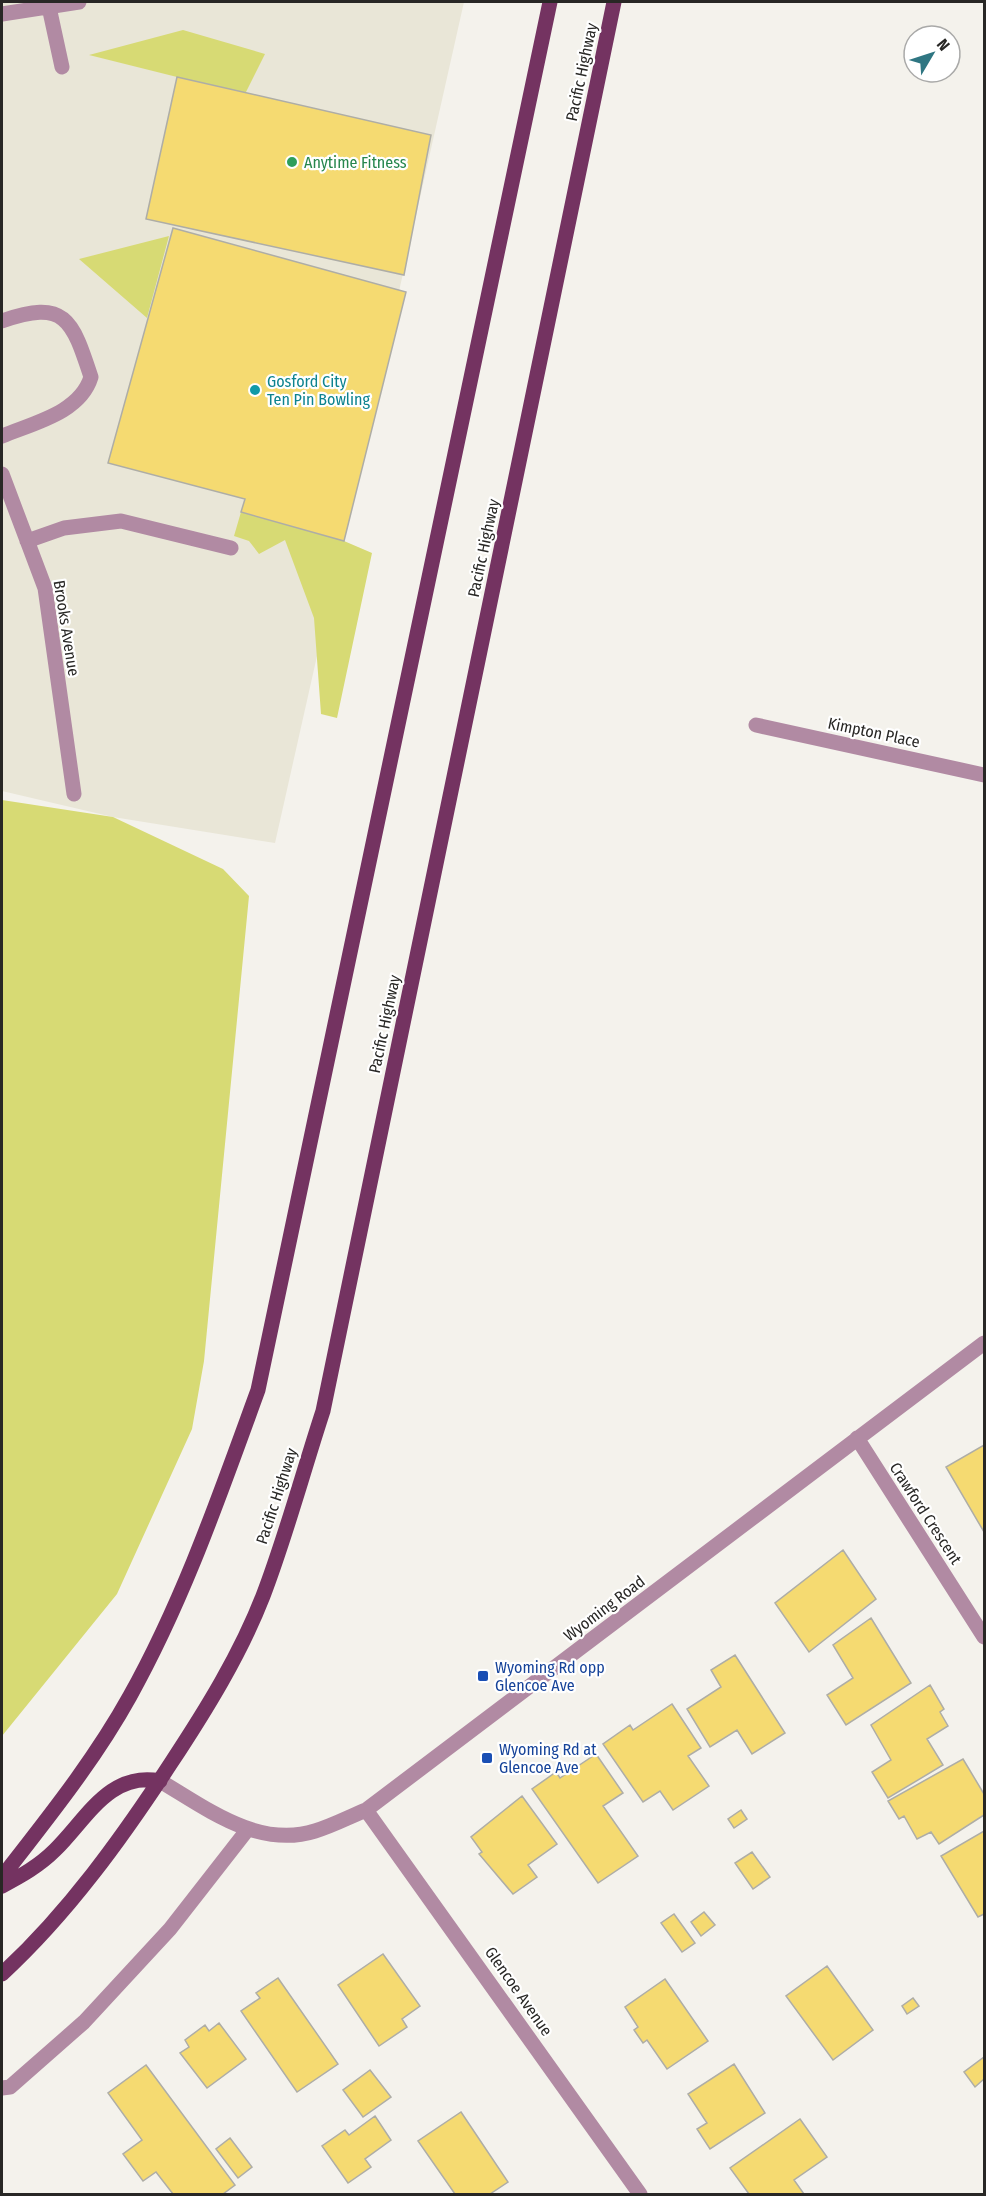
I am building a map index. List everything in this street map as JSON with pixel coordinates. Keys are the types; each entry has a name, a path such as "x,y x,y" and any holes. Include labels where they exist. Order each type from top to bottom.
{"main road":[{"path":"2,1877 83,1772 130,1697 165,1630 202,1544 258,1390 550,2"},
{"name":"Pacific Highway","path":"2,1974 83,1887 116,1845 160,1781 228,1669 262,1596 323,1411 614,2"},
{"path":"2,1886 37,1866 54,1851 93,1806 114,1789 139,1779 160,1781"}],"street":[{"path":"2,15 79,2"},
{"path":"49,7 62,67"},
{"path":"2,321 35,312 53,312 68,323 81,344 91,377 81,397 68,408 2,436"},
{"name":"Brooks Avenue","path":"2,474 45,588 74,794"},
{"path":"27,541 64,528 121,522 231,548"},
{"name":"Kimpton Place","path":"756,724 984,775"},
{"name":"Wyoming Road","path":"160,1781 222,1817 248,1829 276,1835 300,1834 366,1810 984,1343"},
{"name":"Crawford Crescent","path":"857,1438 984,1637"},
{"name":"Glencoe Avenue","path":"366,1810 640,2194"},
{"path":"2,2088 10,2087 84,2022 170,1929 248,1829"}],"shaded area":[{"path":"2,2 464,2 275,843 113,817 2,791"}],"green space":[{"path":"183,30 265,54 245,94 89,55"},
{"path":"169,236 147,318 79,259"},
{"path":"241,512 344,541 372,553 337,718 321,714 314,618 285,540 259,554 249,541 234,536"},
{"path":"2,800 113,817 223,869 249,896 204,1361 192,1429 117,1594 2,1736"}],"building":[{"name":"Anytime Fitness","path":"177,77 431,135 404,275 146,219"},
{"name":"Gosford City Ten Pin Bowling","path":"173,228 406,292 344,541 241,512 245,499 108,463"},
{"path":"984,1445 984,1532 946,1467"},
{"path":"843,1550 876,1599 809,1652 775,1603"},
{"path":"871,1618 911,1683 846,1725 827,1695 853,1678 833,1645"},
{"path":"735,1655 785,1733 752,1754 737,1730 710,1747 687,1709 721,1687 711,1670"},
{"path":"930,1685 944,1709 940,1712 948,1726 927,1739 943,1765 888,1798 872,1772 891,1760 871,1725"},
{"path":"672,1704 701,1748 688,1756 709,1786 673,1810 660,1791 643,1802 603,1744 630,1725 633,1730"},
{"path":"596,1754 623,1793 603,1806 638,1856 598,1883 532,1789 556,1772 560,1778"},
{"path":"963,1759 984,1794 984,1815 939,1844 931,1832 917,1839 904,1816 899,1819 888,1801"},
{"path":"522,1796 557,1844 528,1865 537,1877 513,1894 479,1854 482,1852 471,1837"},
{"path":"741,1810 747,1819 734,1828 728,1819"},
{"path":"984,1831 984,1914 978,1917 941,1856"},
{"path":"752,1852 770,1877 753,1889 735,1863"},
{"path":"704,1912 715,1925 701,1936 691,1922"},
{"path":"674,1914 695,1943 682,1952 661,1923"},
{"path":"383,1954 420,2006 402,2019 407,2027 379,2046 338,1985"},
{"path":"827,1966 873,2030 833,2060 786,1996"},
{"path":"278,1978 338,2064 297,2092 241,2011 260,1998 256,1993"},
{"path":"665,1979 708,2041 667,2069 647,2040 643,2043 634,2030 638,2027 625,2007"},
{"path":"913,1998 919,2006 907,2014 902,2006"},
{"path":"219,2023 246,2059 207,2088 180,2053 189,2047 185,2040 205,2025 209,2031"},
{"path":"984,2057 984,2079 975,2087 964,2072"},
{"path":"734,2064 765,2113 710,2149 697,2129 707,2123 688,2094"},
{"path":"146,2065 235,2185 223,2194 173,2194 156,2172 143,2181 123,2154 142,2140 108,2093"},
{"path":"370,2070 391,2097 363,2117 343,2090"},
{"path":"461,2112 508,2182 490,2194 455,2194 418,2141"},
{"path":"375,2116 391,2140 365,2159 371,2167 348,2183 322,2146 345,2130 349,2135"},
{"path":"800,2119 827,2157 794,2180 804,2194 749,2194 730,2168"},
{"path":"230,2138 252,2167 238,2178 216,2149"}],"place":[{"name":"Anytime Fitness","path":"292,162"},
{"name":"Gosford City Ten Pin Bowling","path":"255,390"},
{"name":"Wyoming Rd opp Glencoe Ave","path":"483,1676"},
{"name":"Wyoming Rd at Glencoe Ave","path":"487,1758"}]}
